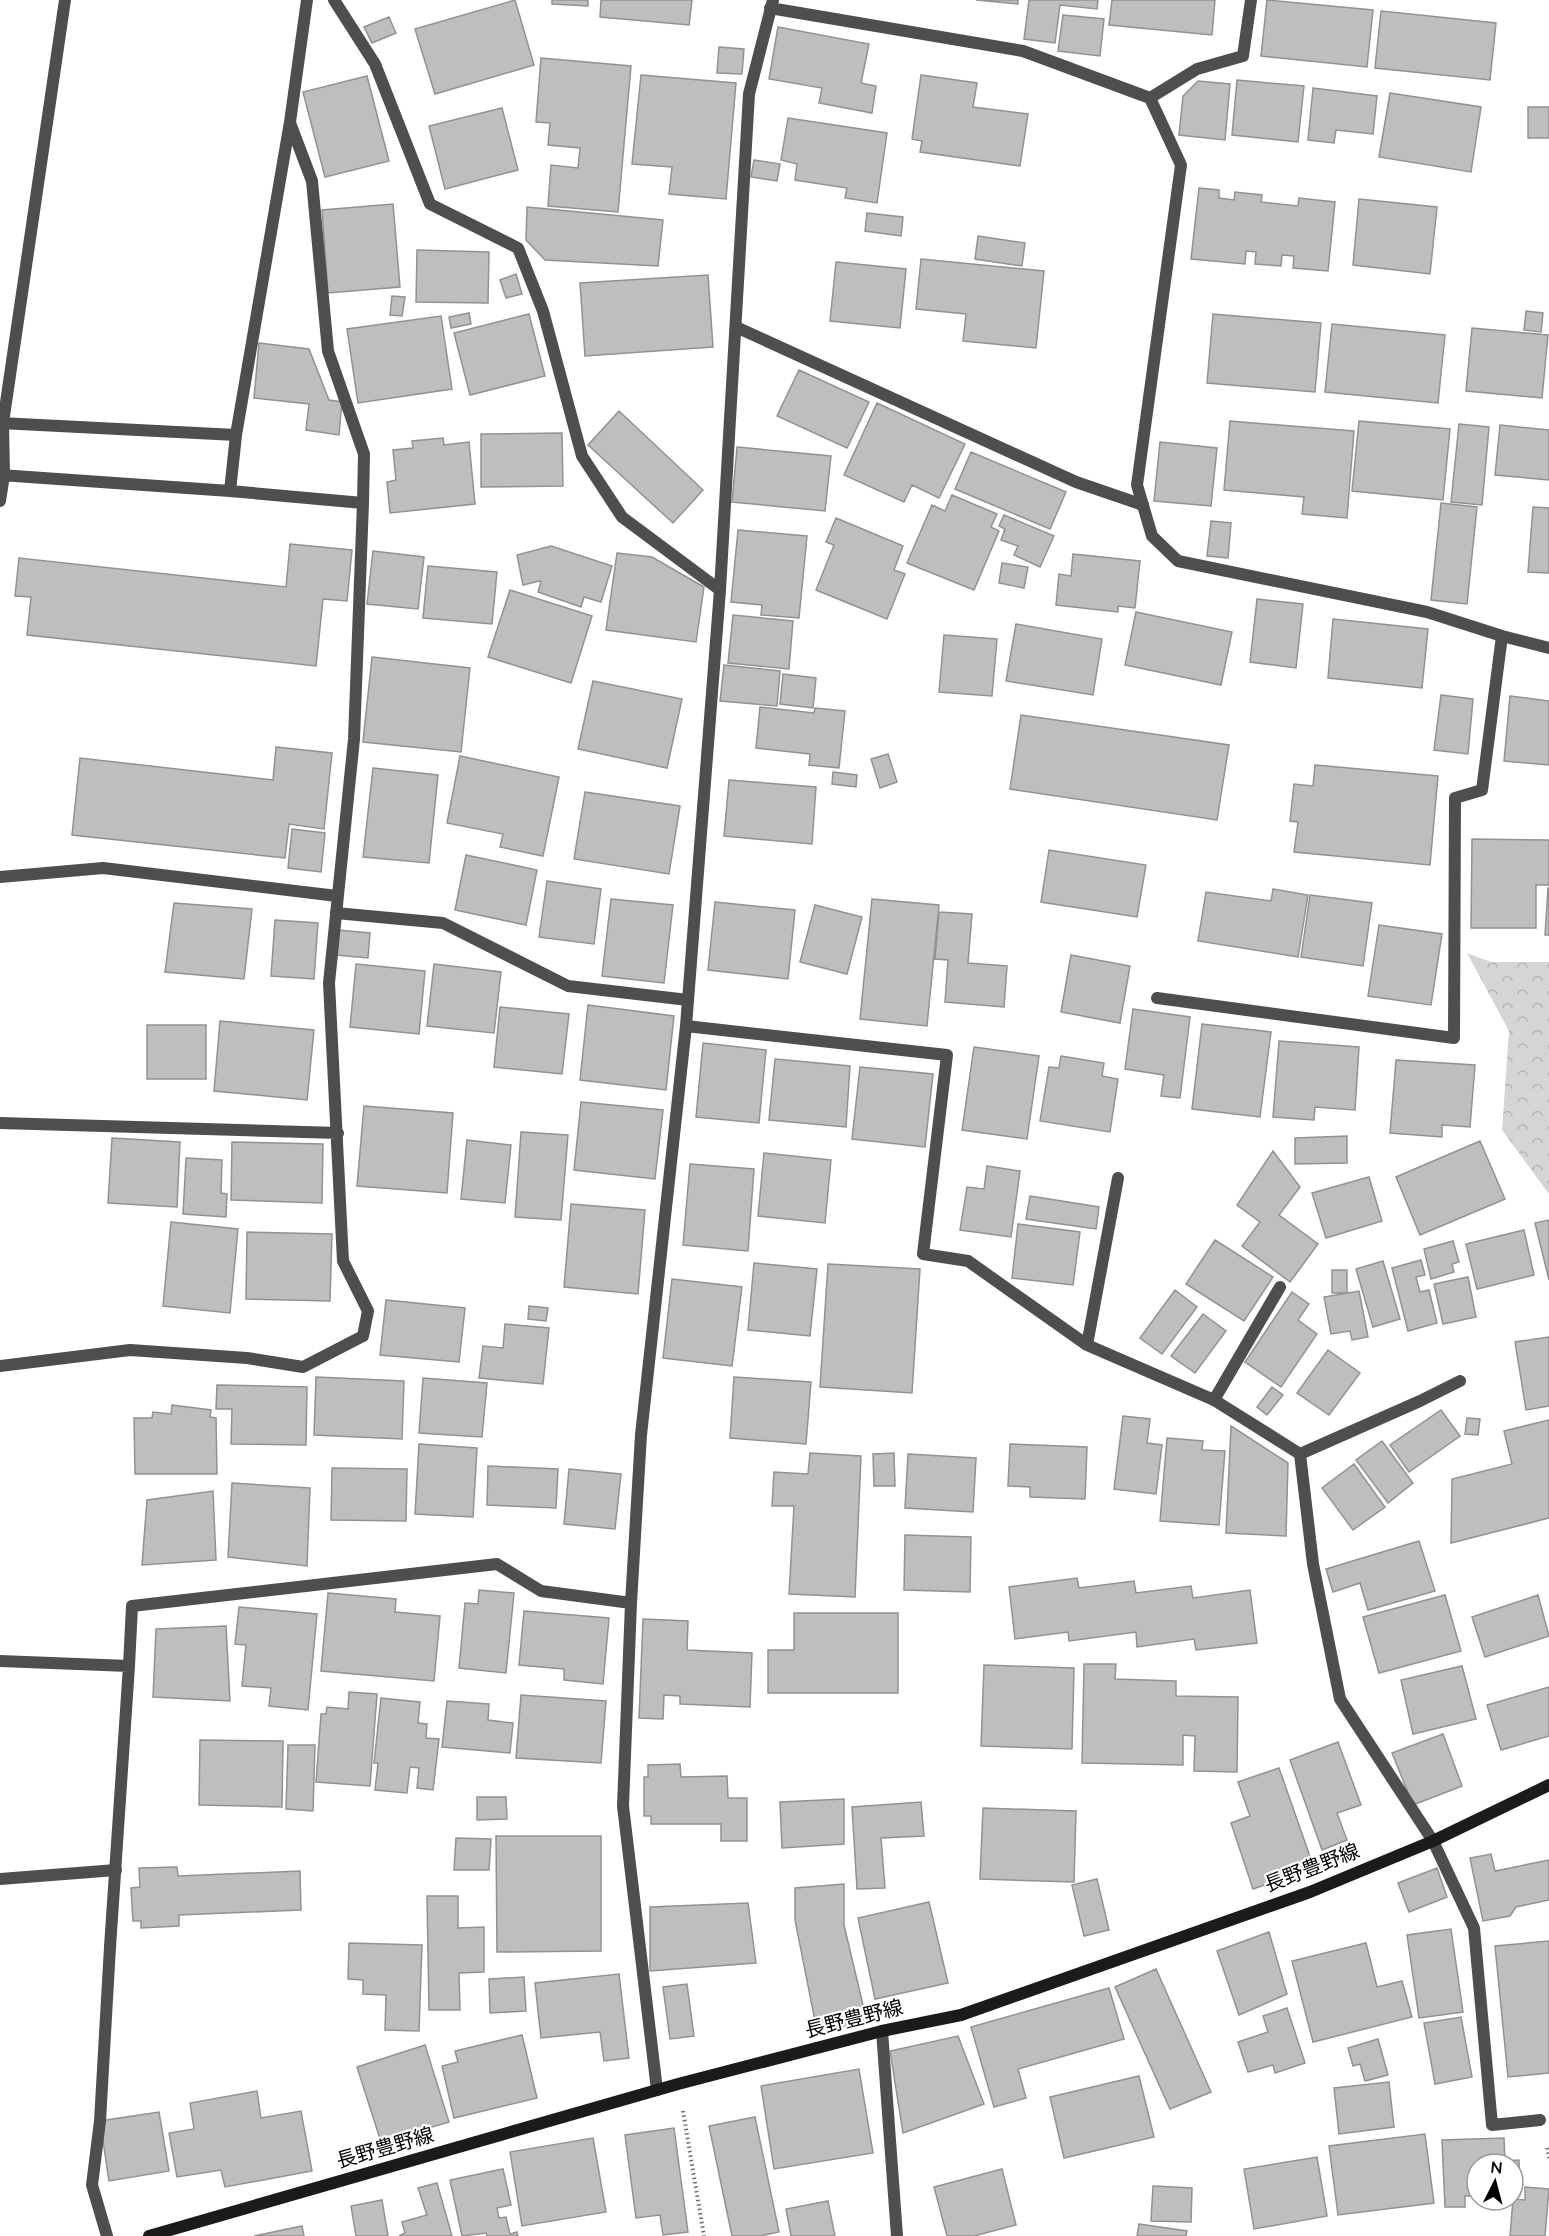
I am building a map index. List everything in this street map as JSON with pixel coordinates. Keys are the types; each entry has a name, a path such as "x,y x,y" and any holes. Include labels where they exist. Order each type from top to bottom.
{"main road":[{"name":"長野豊野線","path":"148,2236 678,2084 882,2031 961,2015 1310,1892 1433,1841 1549,1785"}],"street":[{"path":"0,501 2,423 65,0"},
{"path":"230,491 236,435 290,122 307,0"},
{"path":"334,0 375,64 430,204 518,248 543,311 582,456 622,517 720,590"},
{"path":"1150,98 1197,69 1243,56 1251,0"},
{"path":"657,2090 623,1806 641,1435 686,1026 720,590 749,94 771,4 1023,51 1150,98 1181,165 1137,485 1152,536 1178,561 1427,612 1549,648"},
{"path":"0,1366 129,1350 247,1359 303,1366 363,1336 368,1311 343,1261 329,983 354,740 364,454 328,351 312,181 290,122"},
{"path":"736,327 1076,482 1143,505"},
{"path":"2,423 236,435"},
{"path":"2,475 363,503"},
{"path":"1157,998 1454,1038 1455,798 1482,790 1502,636"},
{"path":"0,877 103,868 337,896"},
{"path":"336,913 443,923 568,986 688,1000"},
{"path":"686,1026 947,1055 923,1254 968,1260 1087,1345 1214,1400 1300,1454"},
{"path":"0,1123 338,1133"},
{"path":"1087,1345 1118,1178"},
{"path":"1214,1400 1280,1287"},
{"path":"1300,1454 1460,1381"},
{"path":"1300,1454 1312,1564 1340,1699 1433,1841 1474,1928 1492,2125 1540,2120"},
{"path":"107,2236 92,2185 100,2121 132,1606 497,1564 542,1591 632,1603"},
{"path":"0,1661 129,1666"},
{"path":"0,1879 116,1870"},
{"path":"882,2031 897,2236"}],"path":[{"path":"678,2084 704,2236"}],"green space":[{"path":"1467,953 1491,962 1549,962 1549,1194 1502,1130 1509,1031"}],"building":[{"path":"515,0 534,65 435,94 415,29"},
{"path":"552,0 588,0 588,6 552,4"},
{"path":"601,0 692,0 689,25 600,17"},
{"path":"976,0 1018,0 1018,4"},
{"path":"1029,0 1098,0 1097,9 1060,5 1055,43 1024,39"},
{"path":"1112,0 1215,0 1212,35 1109,25"},
{"path":"1267,0 1373,10 1367,67 1261,56"},
{"path":"1381,11 1496,23 1490,80 1375,68"},
{"path":"1063,15 1104,19 1100,56 1058,51"},
{"path":"389,17 396,33 372,43 364,27"},
{"path":"778,27 869,44 861,83 876,86 872,113 819,103 822,88 769,79"},
{"path":"719,47 744,49 742,74 717,73"},
{"path":"541,58 631,66 618,212 548,206 551,165 578,168 580,148 548,145 550,123 536,122"},
{"path":"641,75 736,83 726,199 669,194 672,167 632,164"},
{"path":"921,75 977,83 973,107 1028,114 1020,166 920,152 922,141 912,139"},
{"path":"367,76 389,161 325,177 303,92"},
{"path":"1237,80 1304,86 1298,142 1232,135"},
{"path":"1198,81 1230,84 1225,140 1179,135 1183,96"},
{"path":"1313,88 1377,96 1373,134 1336,130 1334,143 1308,140"},
{"path":"1390,93 1481,107 1471,172 1379,157"},
{"path":"1528,107 1549,107 1549,138 1528,138"},
{"path":"502,108 518,170 445,189 429,126"},
{"path":"788,118 887,133 877,203 845,198 847,188 795,180 797,164 781,160"},
{"path":"754,160 780,164 777,181 751,177"},
{"path":"1199,188 1219,190 1219,198 1234,200 1235,192 1262,195 1261,202 1298,206 1299,198 1335,202 1328,271 1293,268 1294,256 1282,255 1281,266 1255,264 1256,252 1246,251 1245,264 1191,259"},
{"path":"1359,199 1437,207 1430,274 1353,265"},
{"path":"393,204 400,287 328,293 322,210"},
{"path":"527,207 663,220 658,266 545,260 526,240"},
{"path":"867,213 903,217 901,236 865,231"},
{"path":"978,236 1025,243 1022,266 975,259"},
{"path":"417,250 489,252 488,303 416,302"},
{"path":"921,259 1044,271 1036,348 963,341 966,314 916,309"},
{"path":"836,262 906,269 900,328 830,321"},
{"path":"516,274 522,294 506,298 500,280"},
{"path":"708,275 713,347 585,356 580,283"},
{"path":"392,296 405,297 402,316 390,315"},
{"path":"1526,311 1543,313 1541,332 1524,330"},
{"path":"469,313 471,324 451,328 449,317"},
{"path":"529,314 545,376 470,395 454,333"},
{"path":"1213,314 1321,323 1315,392 1207,383"},
{"path":"441,316 452,389 358,403 347,329"},
{"path":"1332,324 1445,335 1438,403 1325,392"},
{"path":"1472,328 1548,335 1542,398 1466,391"},
{"path":"259,343 309,349 329,400 342,402 339,435 306,430 309,404 254,398"},
{"path":"799,370 869,402 847,448 777,416"},
{"path":"877,403 965,444 939,498 912,485 904,502 844,475"},
{"path":"619,411 703,490 673,523 588,445"},
{"path":"1230,421 1354,431 1347,518 1302,514 1304,497 1224,490"},
{"path":"1359,421 1450,429 1443,500 1352,491"},
{"path":"1459,424 1489,427 1482,505 1451,502"},
{"path":"1500,425 1549,430 1549,480 1495,475"},
{"path":"562,433 563,486 481,487 481,434"},
{"path":"443,438 444,445 469,442 475,504 390,513 387,482 396,480 393,450 413,448 412,441"},
{"path":"1160,442 1217,448 1211,506 1154,501"},
{"path":"737,447 831,456 825,511 732,502"},
{"path":"971,452 1066,492 1050,529 955,489"},
{"path":"952,495 997,514 991,527 999,531 974,590 907,563 932,505 945,511"},
{"path":"1441,503 1477,507 1467,604 1431,600"},
{"path":"1533,507 1549,508 1549,573 1528,572"},
{"path":"1004,515 1054,536 1040,567 1014,555 1018,546 1001,540 1005,529 999,526"},
{"path":"836,518 903,546 894,570 905,574 887,619 816,590 834,545 826,542"},
{"path":"1211,521 1231,523 1228,558 1207,556"},
{"path":"738,530 807,536 799,618 761,615 762,605 731,602"},
{"path":"290,544 352,550 347,601 323,599 316,666 27,635 31,597 15,596 19,558 286,587"},
{"path":"551,546 612,566 601,602 584,597 581,607 538,592 541,582 539,581 523,585 517,555"},
{"path":"373,551 424,557 418,609 367,604"},
{"path":"617,553 652,557 704,587 696,642 606,630"},
{"path":"1073,554 1140,561 1135,608 1118,606 1118,612 1056,605 1059,574 1071,576"},
{"path":"1002,563 1028,567 1024,588 999,583"},
{"path":"428,566 497,572 492,624 423,618"},
{"path":"510,590 592,616 571,683 488,657"},
{"path":"1257,599 1303,604 1296,668 1250,662"},
{"path":"1136,612 1232,632 1221,685 1125,665"},
{"path":"733,615 793,621 789,669 728,663"},
{"path":"1333,619 1428,629 1422,688 1328,678"},
{"path":"1016,624 1102,639 1093,695 1006,681"},
{"path":"944,635 997,639 992,696 939,692"},
{"path":"372,657 470,668 461,752 363,742"},
{"path":"724,665 780,671 777,706 720,701"},
{"path":"783,674 816,678 813,708 780,704"},
{"path":"593,681 682,699 667,768 578,749"},
{"path":"1441,695 1473,699 1468,754 1434,750"},
{"path":"1510,696 1549,701 1549,765 1504,761"},
{"path":"760,707 814,713 815,708 845,711 839,768 809,765 810,754 756,748"},
{"path":"1021,715 1229,745 1217,820 1010,789"},
{"path":"276,747 332,753 324,829 289,824 285,858 72,835 80,758 273,780"},
{"path":"888,754 897,782 880,788 871,759"},
{"path":"460,756 559,777 543,856 500,847 503,834 447,823"},
{"path":"1315,765 1438,776 1430,865 1294,852 1298,822 1290,821 1294,784 1313,786"},
{"path":"373,768 438,775 429,863 363,857"},
{"path":"833,772 857,775 856,787 832,784"},
{"path":"729,780 816,787 812,844 724,836"},
{"path":"585,792 680,806 669,874 574,859"},
{"path":"292,829 325,833 321,872 288,868"},
{"path":"1472,839 1549,840 1549,885 1536,885 1536,928 1471,928"},
{"path":"1049,850 1146,865 1137,917 1041,902"},
{"path":"466,855 537,870 526,925 455,910"},
{"path":"547,881 601,889 594,944 539,937"},
{"path":"1548,888 1549,935 1545,935"},
{"path":"1273,889 1308,895 1298,957 1198,941 1206,892 1271,901"},
{"path":"1310,895 1372,903 1363,966 1301,957"},
{"path":"611,899 673,905 664,983 602,976"},
{"path":"872,899 939,905 927,1026 860,1019"},
{"path":"715,902 795,910 788,979 708,970"},
{"path":"174,903 252,909 244,979 165,972"},
{"path":"815,905 862,917 847,974 800,962"},
{"path":"939,912 972,914 968,963 1007,966 1004,1007 945,1002 948,960 935,959"},
{"path":"275,920 318,923 314,979 271,976"},
{"path":"1379,925 1442,934 1431,1005 1368,996"},
{"path":"338,930 370,933 368,958 336,955"},
{"path":"1071,955 1130,966 1120,1023 1061,1012"},
{"path":"356,964 425,971 419,1034 350,1027"},
{"path":"434,964 501,972 494,1033 427,1026"},
{"path":"588,1005 674,1016 666,1090 580,1080"},
{"path":"500,1007 569,1014 562,1074 494,1067"},
{"path":"1133,1009 1190,1017 1180,1098 1161,1096 1164,1075 1125,1069"},
{"path":"220,1021 314,1030 307,1100 214,1091"},
{"path":"1202,1024 1271,1032 1260,1117 1192,1109"},
{"path":"147,1025 206,1025 206,1079 147,1079"},
{"path":"1279,1041 1359,1047 1355,1110 1315,1107 1314,1120 1273,1117"},
{"path":"703,1043 766,1050 759,1123 696,1117"},
{"path":"974,1047 1039,1056 1027,1139 962,1130"},
{"path":"1061,1056 1104,1063 1102,1076 1118,1079 1110,1132 1040,1121 1049,1067 1059,1068"},
{"path":"775,1059 850,1066 846,1127 769,1120"},
{"path":"1396,1060 1475,1065 1470,1127 1442,1125 1442,1137 1390,1133"},
{"path":"860,1067 933,1074 925,1147 852,1139"},
{"path":"581,1102 663,1110 655,1179 574,1170"},
{"path":"364,1106 453,1113 447,1193 357,1186"},
{"path":"521,1132 568,1135 561,1220 515,1217"},
{"path":"1347,1136 1347,1163 1295,1164 1295,1138"},
{"path":"112,1138 180,1142 177,1207 108,1203"},
{"path":"467,1140 511,1145 505,1203 461,1199"},
{"path":"1480,1141 1505,1199 1420,1235 1396,1177"},
{"path":"232,1142 323,1144 322,1203 231,1200"},
{"path":"1273,1151 1300,1187 1279,1215 1318,1244 1290,1282 1242,1246 1260,1222 1237,1205"},
{"path":"764,1153 831,1160 825,1223 758,1216"},
{"path":"186,1158 222,1160 221,1193 227,1194 226,1217 183,1214"},
{"path":"690,1164 754,1169 748,1251 683,1245"},
{"path":"987,1166 1020,1171 1011,1237 960,1230 967,1187 984,1189"},
{"path":"1369,1177 1382,1221 1326,1238 1312,1193"},
{"path":"1030,1196 1099,1207 1096,1229 1026,1219"},
{"path":"571,1204 645,1210 638,1294 564,1287"},
{"path":"1549,1220 1549,1280 1535,1223"},
{"path":"171,1222 238,1229 230,1313 163,1306"},
{"path":"1018,1224 1080,1232 1073,1285 1012,1278"},
{"path":"1524,1230 1534,1275 1477,1289 1466,1244"},
{"path":"247,1232 332,1234 330,1301 246,1299"},
{"path":"1215,1240 1273,1277 1244,1321 1186,1284"},
{"path":"1453,1241 1459,1262 1452,1264 1454,1272 1431,1279 1424,1249"},
{"path":"1421,1260 1425,1275 1416,1277 1420,1292 1429,1290 1437,1323 1408,1331 1392,1268"},
{"path":"1383,1261 1400,1319 1373,1327 1356,1269"},
{"path":"754,1263 817,1269 810,1336 748,1330"},
{"path":"828,1264 920,1269 912,1393 820,1387"},
{"path":"1332,1270 1347,1270 1347,1293 1332,1293"},
{"path":"1468,1277 1476,1317 1443,1324 1434,1284"},
{"path":"672,1279 742,1287 732,1366 663,1358"},
{"path":"1175,1290 1197,1307 1162,1354 1140,1338"},
{"path":"1359,1291 1368,1337 1352,1340 1350,1331 1331,1334 1324,1297"},
{"path":"1292,1292 1309,1304 1298,1320 1317,1334 1281,1387 1245,1362"},
{"path":"386,1300 465,1308 459,1362 380,1355"},
{"path":"529,1306 548,1308 546,1321 528,1319"},
{"path":"1203,1314 1226,1331 1195,1373 1171,1356"},
{"path":"505,1324 549,1328 543,1384 479,1378 483,1346 503,1348"},
{"path":"1549,1337 1549,1406 1526,1410 1515,1342"},
{"path":"1328,1350 1360,1373 1329,1415 1297,1393"},
{"path":"316,1377 404,1381 402,1439 314,1435"},
{"path":"734,1377 811,1382 806,1444 730,1438"},
{"path":"423,1378 487,1383 482,1437 419,1433"},
{"path":"217,1385 307,1387 306,1445 231,1444 232,1409 216,1409"},
{"path":"1272,1387 1283,1395 1267,1415 1257,1407"},
{"path":"172,1405 211,1410 210,1417 216,1418 217,1474 135,1474 134,1418 152,1418 153,1412 171,1414"},
{"path":"1441,1410 1460,1436 1409,1472 1390,1445"},
{"path":"1123,1416 1150,1419 1147,1443 1162,1445 1156,1494 1114,1489"},
{"path":"1467,1418 1480,1419 1478,1435 1465,1434"},
{"path":"1549,1420 1549,1518 1451,1543 1452,1479 1512,1464 1504,1431"},
{"path":"1231,1426 1288,1463 1286,1536 1226,1533"},
{"path":"1167,1438 1203,1441 1202,1450 1225,1451 1219,1525 1160,1521"},
{"path":"1382,1441 1413,1483 1388,1503 1356,1460"},
{"path":"419,1444 477,1448 473,1517 415,1514"},
{"path":"1010,1444 1087,1447 1085,1499 1030,1497 1030,1487 1008,1486"},
{"path":"810,1453 861,1456 855,1597 789,1594 794,1506 772,1506 774,1472 808,1474"},
{"path":"894,1453 895,1486 874,1486 873,1454"},
{"path":"908,1454 976,1458 973,1512 905,1508"},
{"path":"1354,1464 1385,1507 1353,1530 1322,1488"},
{"path":"488,1466 558,1469 556,1508 487,1505"},
{"path":"332,1468 407,1469 406,1521 331,1520"},
{"path":"569,1469 621,1474 615,1529 564,1524"},
{"path":"232,1483 310,1488 307,1566 228,1557"},
{"path":"213,1491 216,1560 142,1565 147,1500"},
{"path":"905,1535 971,1537 970,1592 904,1590"},
{"path":"1419,1541 1435,1591 1368,1610 1360,1583 1333,1592 1326,1569"},
{"path":"1077,1578 1079,1588 1134,1581 1136,1593 1191,1586 1193,1598 1250,1590 1257,1643 1196,1650 1194,1639 1137,1647 1136,1632 1069,1641 1068,1632 1015,1639 1009,1587"},
{"path":"479,1590 514,1593 506,1673 459,1668 465,1603 478,1604"},
{"path":"328,1593 396,1599 395,1612 440,1616 434,1681 321,1671"},
{"path":"1445,1595 1461,1651 1379,1673 1363,1617"},
{"path":"1538,1595 1549,1636 1485,1657 1472,1617"},
{"path":"239,1607 317,1614 308,1710 269,1706 271,1688 242,1686 246,1645 235,1644"},
{"path":"524,1611 609,1618 603,1684 564,1680 564,1669 519,1665"},
{"path":"794,1613 898,1613 898,1693 768,1693 768,1650 794,1650"},
{"path":"643,1619 688,1621 687,1650 752,1653 750,1707 680,1704 680,1696 664,1695 663,1719 639,1718"},
{"path":"226,1626 230,1701 153,1697 156,1629"},
{"path":"1084,1664 1116,1664 1115,1679 1176,1681 1176,1696 1238,1697 1237,1772 1194,1771 1195,1736 1183,1735 1183,1765 1082,1763"},
{"path":"984,1665 1074,1668 1072,1749 981,1746"},
{"path":"1462,1666 1476,1719 1413,1734 1401,1680"},
{"path":"1549,1687 1549,1736 1501,1750 1487,1705"},
{"path":"349,1692 377,1694 370,1786 316,1782 321,1714 326,1714 327,1707 348,1709"},
{"path":"521,1695 606,1701 601,1763 516,1758"},
{"path":"381,1698 420,1702 418,1723 427,1724 426,1738 439,1739 433,1790 417,1788 419,1768 410,1767 407,1793 375,1790 378,1763 374,1763"},
{"path":"447,1701 489,1704 488,1720 513,1723 510,1753 442,1747"},
{"path":"1443,1734 1462,1786 1413,1805 1392,1753"},
{"path":"200,1740 283,1741 282,1807 199,1805"},
{"path":"1338,1742 1361,1805 1337,1813 1347,1840 1322,1850 1290,1760"},
{"path":"288,1745 315,1745 313,1811 286,1809"},
{"path":"680,1764 681,1777 727,1776 728,1798 747,1798 747,1841 721,1841 721,1824 651,1824 651,1816 644,1816 644,1777 648,1777 648,1765"},
{"path":"1279,1768 1314,1868 1253,1889 1231,1823 1250,1816 1238,1782"},
{"path":"477,1797 506,1797 507,1819 477,1820"},
{"path":"844,1799 844,1844 782,1848 780,1802"},
{"path":"921,1802 924,1836 881,1838 885,1888 857,1889 852,1807"},
{"path":"983,1808 1076,1811 1074,1882 980,1879"},
{"path":"496,1836 601,1836 601,1951 497,1952"},
{"path":"456,1838 491,1839 489,1870 454,1870"},
{"path":"1491,1854 1495,1871 1549,1860 1549,1900 1516,1907 1510,1916 1483,1921 1470,1858"},
{"path":"177,1867 178,1876 300,1871 301,1910 179,1915 179,1926 141,1928 141,1921 133,1921 131,1888 140,1887 139,1868"},
{"path":"1437,1868 1447,1897 1409,1912 1398,1883"},
{"path":"1097,1879 1109,1930 1084,1936 1072,1885"},
{"path":"844,1884 844,1925 867,2022 817,2031 795,1920 795,1888"},
{"path":"427,1896 458,1896 458,1928 484,1927 484,1972 459,1973 460,2010 429,2010"},
{"path":"929,1902 948,1983 875,1999 858,1918"},
{"path":"748,1903 756,1963 650,1971 650,1907"},
{"path":"1451,1929 1463,2012 1419,2018 1407,1935"},
{"path":"1269,1932 1287,1994 1239,2015 1217,1951"},
{"path":"1549,1941 1549,2073 1508,2077 1495,1946"},
{"path":"349,1943 422,1945 419,2031 385,2030 386,1995 363,1994 363,1980 348,1979"},
{"path":"1366,1943 1377,1987 1402,1981 1412,2017 1313,2042 1292,1961"},
{"path":"1156,1969 1211,2092 1170,2109 1115,1987"},
{"path":"619,1974 629,2058 604,2061 600,2032 541,2038 535,1983"},
{"path":"524,1977 526,2011 490,2013 489,1979"},
{"path":"687,1984 694,2036 670,2039 663,1987"},
{"path":"1109,1988 1124,2039 1018,2069 1026,2098 994,2107 971,2027"},
{"path":"1287,2008 1305,2063 1275,2073 1273,2065 1248,2072 1238,2042 1268,2032 1263,2016"},
{"path":"1461,2017 1472,2077 1435,2084 1424,2023"},
{"path":"522,2035 537,2098 454,2118 442,2066 458,2062 455,2051"},
{"path":"958,2036 984,2104 903,2133 890,2051"},
{"path":"1378,2039 1388,2075 1365,2081 1360,2064 1353,2066 1348,2048"},
{"path":"425,2045 449,2122 381,2142 357,2067"},
{"path":"859,2069 873,2153 774,2169 761,2086"},
{"path":"1139,2076 1154,2137 1064,2158 1050,2097"},
{"path":"1389,2082 1394,2127 1339,2134 1334,2088"},
{"path":"257,2091 261,2118 301,2111 312,2171 225,2187 221,2170 177,2177 169,2133 194,2129 190,2103"},
{"path":"159,2112 169,2171 109,2181 100,2121"},
{"path":"755,2117 779,2232 760,2236 732,2236 709,2126"},
{"path":"674,2128 688,2232 663,2235 660,2215 636,2218 625,2135"},
{"path":"1425,2134 1434,2203 1338,2215 1329,2146"},
{"path":"593,2138 606,2212 522,2226 510,2152"},
{"path":"1504,2138 1505,2152 1465,2152 1465,2207 1445,2207 1442,2140"},
{"path":"1317,2157 1327,2216 1254,2229 1244,2169"},
{"path":"503,2169 511,2205 497,2208 499,2218 506,2217 510,2234 517,2232 518,2236 487,2236 486,2233 462,2236 450,2180"},
{"path":"1002,2169 1016,2225 974,2236 947,2236 934,2187"},
{"path":"437,2183 452,2236 399,2236 405,2233 402,2222 427,2215 418,2188"},
{"path":"1153,2186 1192,2188 1191,2222 1151,2221"},
{"path":"1525,2187 1549,2189 1545,2236 1510,2236 1512,2212 1525,2212"},
{"path":"382,2200 388,2236 356,2236 351,2206"},
{"path":"828,2201 835,2236 791,2236 786,2209"},
{"path":"1139,2224 1187,2231 1186,2236 1137,2236"},
{"path":"302,2226 304,2236 254,2236"}]}
